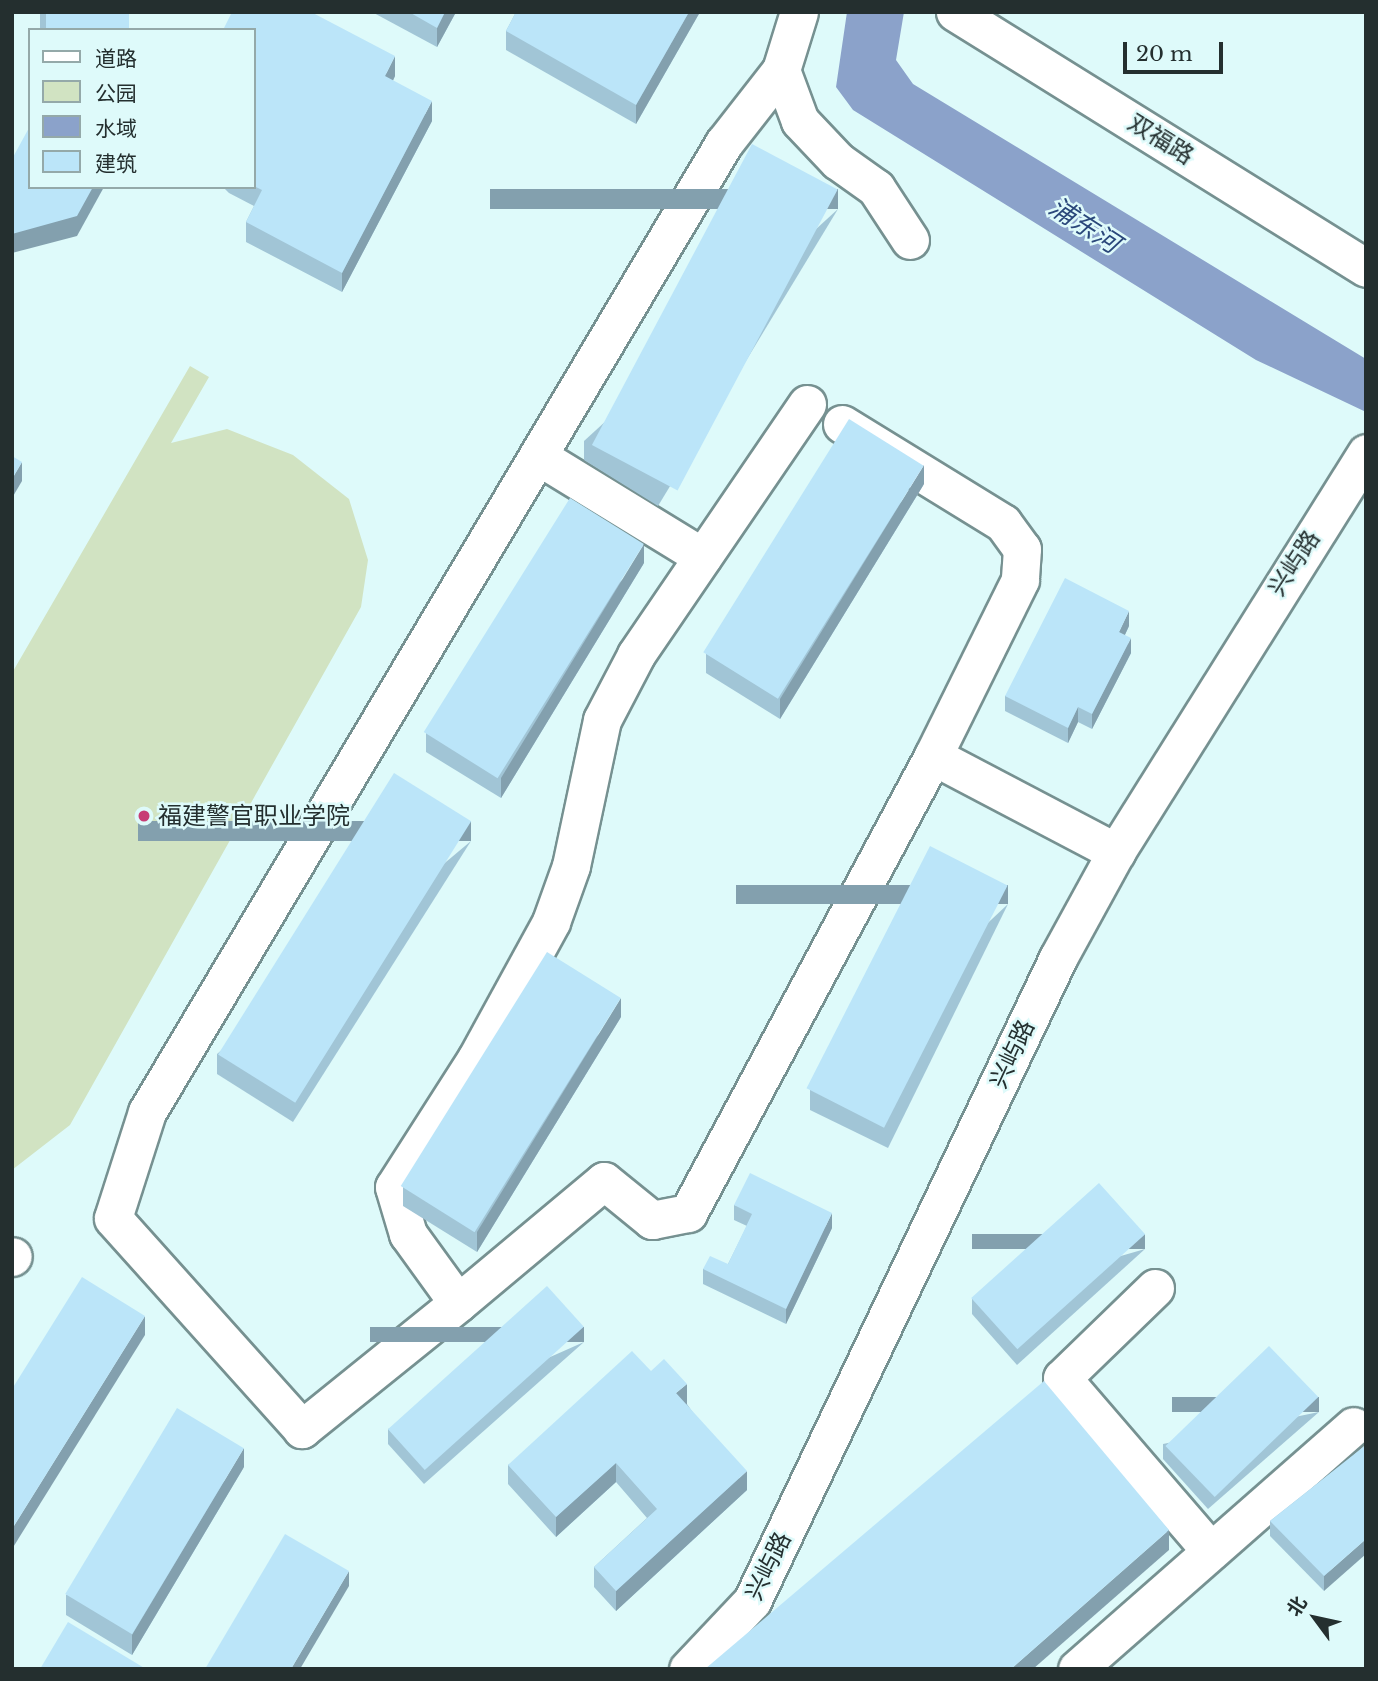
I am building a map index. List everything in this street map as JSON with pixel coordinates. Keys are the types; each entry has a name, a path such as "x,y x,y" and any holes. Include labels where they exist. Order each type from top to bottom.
{"street":[{"path":"799,12 781,70 724,144 147,1112 113,1218 302,1429 604,1181 652,1220 688,1213 933,756 1020,580 1022,549 1003,523 842,424"},
{"name":"双福路","path":"955,12 1366,268"},
{"path":"781,70 800,121 838,161 876,188 910,240"},
{"path":"458,1303 408,1234 394,1187 476,1059 551,922 571,866 602,720 636,655 807,404"},
{"name":"兴屿路","path":"688,1669 752,1601 1058,958 1116,852 1366,453"},
{"path":"538,456 703,557"},
{"path":"933,756 1116,852"},
{"path":"1155,1288 1062,1378 1210,1552"},
{"path":"1077,1669 1354,1426"}],"green space":[{"path":"190,366 209,377 171,443 227,429 293,455 349,499 368,560 361,607 70,1125 12,1170 12,673"}],"water":[{"name":"浦东河","path":"847,12 904,12 896,60 913,84 1366,359 1366,412 1256,360 853,110 836,87"}],"building":[{"path":"46,12 129,12 129,28 46,28"},
{"path":"232,12 311,12 395,56 385,76 432,101 342,273 246,222 262,190 256,187 256,28 224,28"},
{"path":"409,12 445,12 437,28"},
{"path":"516,12 689,12 636,105 506,31"},
{"path":"28,130 28,189 92,189 77,216 12,234 12,159"},
{"path":"752,144 838,190 678,491 592,445"},
{"path":"849,419 924,466 778,699 703,652"},
{"path":"12,456 22,462 12,479"},
{"path":"570,498 644,544 498,778 424,732"},
{"path":"1065,578 1129,611 1119,632 1131,638 1092,714 1078,707 1068,728 1005,696"},
{"path":"394,773 471,821 295,1103 218,1055"},
{"path":"930,846 1008,885 884,1128 807,1088"},
{"path":"547,952 621,998 475,1232 401,1186"},
{"path":"750,1173 832,1213 786,1309 703,1269 710,1256 728,1264 752,1214 734,1205"},
{"path":"1099,1183 1145,1234 1017,1349 971,1298"},
{"path":"82,1277 145,1316 12,1529 12,1389"},
{"path":"547,1286 584,1327 425,1470 388,1429"},
{"path":"1269,1346 1318,1397 1215,1497 1165,1446"},
{"path":"632,1351 651,1371 664,1359 687,1384 676,1393 747,1471 616,1591 594,1567 657,1509 616,1463 556,1517 508,1465"},
{"path":"1044,1381 1169,1530 1011,1669 705,1669"},
{"path":"177,1408 244,1448 132,1634 65,1594"},
{"path":"1366,1445 1366,1539 1324,1576 1270,1521"},
{"path":"285,1534 349,1571 291,1669 205,1669"},
{"path":"68,1622 146,1669 40,1669"}],"place":[{"name":"福建警官职业学院","path":"144,816"}]}
